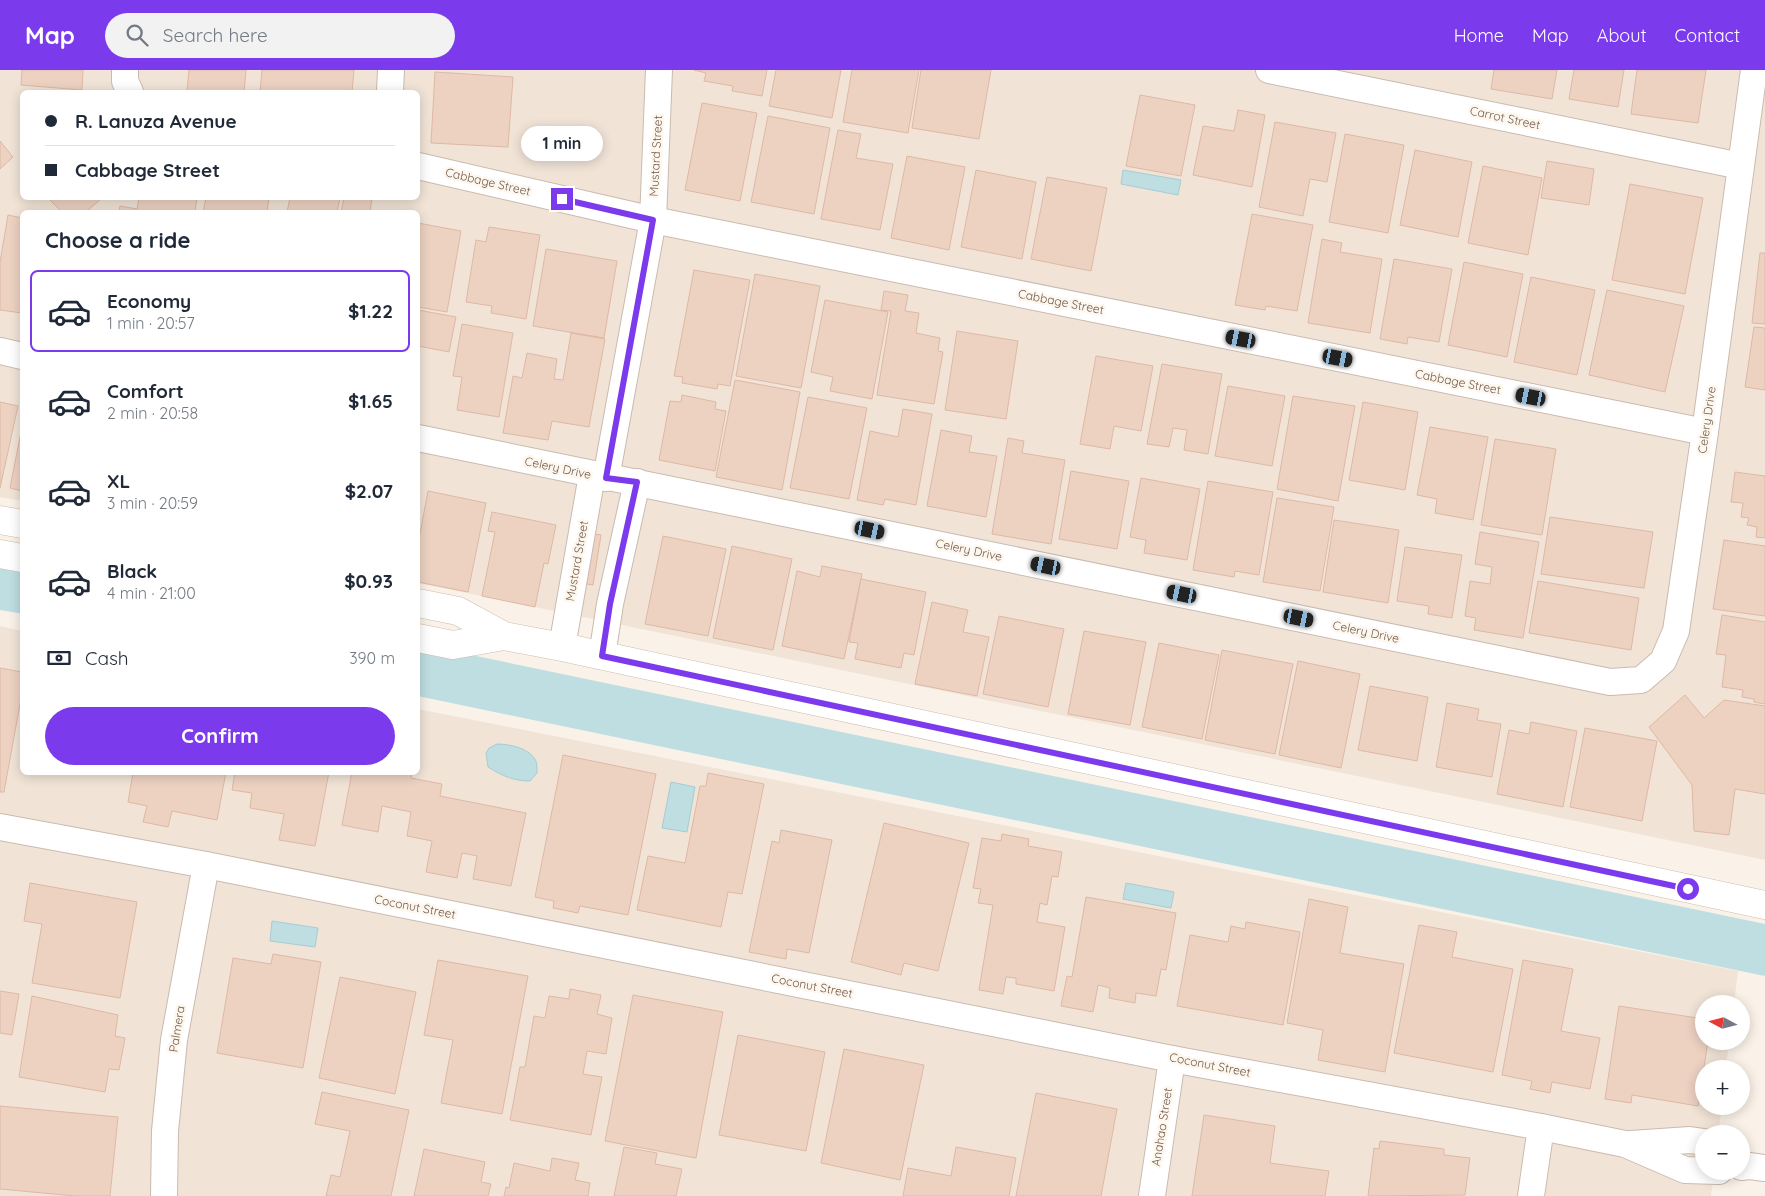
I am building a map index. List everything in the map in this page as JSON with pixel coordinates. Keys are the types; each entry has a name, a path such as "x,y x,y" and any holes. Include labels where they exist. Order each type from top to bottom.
{"main road":[{"path":"0,520 20,524"},
{"path":"0,554 20,558"},
{"path":"420,603 458,611 504,636 1765,905"},
{"path":"420,638 452,646 504,636"}],"street":[{"path":"125,70 125,81 129,90"},
{"path":"390,90 391,70"},
{"name":"Mustard Street","path":"562,647 653,220 660,70"},
{"name":"Carrot Street","path":"1269,70 1741,166"},
{"name":"Celery Drive","path":"420,438 1610,682 1641,680 1664,661 1676,632 1754,70"},
{"name":"Cabbage Street","path":"420,166 653,220 1705,432"},
{"path":"0,351 20,356"},
{"path":"602,656 610,604 637,482"},
{"name":"Coconut Street","path":"0,827 206,864 1172,1058 1625,1144 1685,1170 1695,1170"},
{"name":"Palmera","path":"164,1196 166,1131 174,1040 206,864"},
{"name":"Anahao Street","path":"1152,1196 1172,1058"},
{"path":"1531,1196 1541,1127"},
{"name":"Coconut Street","path":"1625,1144 1695,1141"}],"shaded area":[{"path":"0,70 1765,70 1765,860 420,583 420,210 20,210 20,501 0,497"},
{"path":"0,626 20,631 20,775 420,775 420,709 1738,971 1735,995 1695,995 1695,1050 1728,1050 1727,1060 1695,1060 1695,1115 1721,1115 1719,1125 1695,1125 1695,1180 1713,1180 1711,1196 0,1196"}],"water":[{"path":"1123,170 1181,180 1178,195 1121,184"},
{"path":"497,744 519,748 533,757 536,761 537,773 530,781 508,777 488,767 486,753 489,748"},
{"path":"671,782 695,787 687,832 662,828"},
{"path":"1126,883 1174,892 1171,908 1123,899"},
{"path":"272,921 318,928 315,947 270,941"}],"building":[{"path":"22,70 83,70 82,90 21,85"},
{"path":"189,70 246,70 244,90 187,90"},
{"path":"262,70 354,70 352,90 260,90"},
{"path":"694,70 767,70 762,96 732,91 733,86 704,81 706,73"},
{"path":"776,70 841,70 832,118 769,106"},
{"path":"852,70 919,70 908,133 843,122"},
{"path":"921,70 991,70 979,139 912,128"},
{"path":"1494,70 1557,70 1552,99 1491,89"},
{"path":"1574,70 1624,70 1618,107 1569,99"},
{"path":"1637,70 1706,70 1698,123 1631,114"},
{"path":"435,72 513,77 508,147 431,143"},
{"path":"1140,95 1195,105 1181,176 1126,166"},
{"path":"702,103 757,113 740,201 685,190"},
{"path":"1238,110 1265,115 1252,187 1193,175 1203,126 1234,131"},
{"path":"768,116 830,128 814,214 751,202"},
{"path":"1275,122 1336,133 1327,182 1310,179 1303,216 1259,207"},
{"path":"838,130 861,134 856,158 893,164 880,230 821,219"},
{"path":"1345,134 1404,145 1388,233 1329,222"},
{"path":"0,141 13,157 0,169"},
{"path":"1415,150 1472,162 1458,237 1400,225"},
{"path":"907,156 965,167 949,250 891,238"},
{"path":"1547,161 1594,169 1589,205 1541,198"},
{"path":"1483,166 1542,178 1528,255 1468,243"},
{"path":"976,170 1036,182 1022,259 961,247"},
{"path":"1047,177 1107,188 1091,271 1031,259"},
{"path":"1630,184 1703,198 1685,294 1612,280"},
{"path":"50,200 100,200 88,210 60,210"},
{"path":"139,200 197,200 195,210 119,210 120,206 137,209"},
{"path":"206,200 269,200 267,210 203,210"},
{"path":"290,200 340,200 337,210 287,210"},
{"path":"344,200 372,200 370,210 341,210"},
{"path":"1252,214 1313,225 1297,311 1266,306 1265,310 1235,305"},
{"path":"8,215 20,218 20,313 0,310 0,262"},
{"path":"420,223 461,231 447,312 420,307"},
{"path":"489,227 540,235 526,319 491,313 492,306 466,302 476,240 486,242"},
{"path":"1322,239 1342,243 1340,252 1382,259 1370,333 1308,323"},
{"path":"546,249 617,261 604,338 533,326"},
{"path":"1760,253 1765,253 1765,324 1752,323"},
{"path":"1394,259 1452,269 1439,342 1408,337 1407,344 1380,339"},
{"path":"1464,262 1523,274 1507,357 1448,345"},
{"path":"694,270 750,280 730,386 718,384 717,389 682,383 683,377 674,376"},
{"path":"755,274 820,286 801,388 736,376"},
{"path":"1531,277 1595,290 1577,375 1514,362"},
{"path":"1607,290 1684,306 1665,392 1589,375"},
{"path":"884,291 908,295 905,311 919,313 916,333 940,338 938,351 943,352 934,404 877,395 891,311 881,310"},
{"path":"825,300 888,312 872,399 830,391 833,377 811,372"},
{"path":"420,310 456,317 449,352 420,346"},
{"path":"462,324 513,333 499,417 457,410 462,377 453,376"},
{"path":"1754,327 1765,328 1765,390 1745,387"},
{"path":"957,331 1018,341 1006,419 945,410"},
{"path":"571,333 605,339 589,427 552,421 548,440 503,433 513,376 522,378 527,353 557,359 554,379 563,380"},
{"path":"1096,356 1153,366 1141,431 1114,426 1110,449 1080,444"},
{"path":"1162,364 1222,374 1208,454 1184,450 1187,430 1173,428 1169,447 1147,444"},
{"path":"735,380 800,392 782,490 716,477"},
{"path":"1228,386 1285,396 1272,466 1215,456"},
{"path":"682,395 716,402 715,409 726,411 715,471 659,460 670,401 681,402"},
{"path":"1293,396 1355,406 1338,501 1277,489"},
{"path":"808,397 867,408 849,499 790,488"},
{"path":"0,402 18,406 0,488"},
{"path":"1363,402 1418,412 1405,490 1349,480"},
{"path":"903,409 932,414 916,505 885,499 883,505 857,500 870,431 898,437"},
{"path":"1430,427 1488,437 1473,520 1435,513 1437,499 1417,495"},
{"path":"941,430 972,436 969,452 997,456 986,517 927,506"},
{"path":"20,437 20,490 10,488"},
{"path":"1008,438 1024,441 1022,453 1065,460 1051,544 992,534"},
{"path":"1495,439 1556,449 1542,535 1481,525"},
{"path":"1071,471 1129,481 1117,549 1059,539"},
{"path":"1735,472 1765,476 1765,538 1756,537 1757,527 1747,525 1749,518 1741,517 1743,503 1731,502"},
{"path":"1141,478 1200,489 1187,560 1144,553 1146,540 1130,537"},
{"path":"1208,481 1273,492 1259,575 1235,571 1234,577 1193,570"},
{"path":"428,491 486,503 468,592 420,582 420,533"},
{"path":"1277,498 1334,507 1320,591 1263,582"},
{"path":"492,512 556,525 548,564 544,563 535,607 482,596 495,532 488,531"},
{"path":"1550,517 1653,532 1644,588 1541,574"},
{"path":"1334,520 1399,530 1388,603 1323,592"},
{"path":"1480,532 1539,542 1523,638 1474,630 1476,618 1465,616 1470,581 1490,584 1492,567 1475,564"},
{"path":"589,533 601,535 593,585 580,583"},
{"path":"663,536 726,549 708,636 645,624"},
{"path":"1724,540 1765,546 1765,616 1713,609"},
{"path":"732,546 792,559 773,650 713,638"},
{"path":"1405,547 1462,555 1452,618 1428,614 1429,606 1397,601"},
{"path":"822,566 862,574 844,659 782,646 797,571 820,577"},
{"path":"861,579 926,592 914,655 904,653 901,668 855,659 858,643 849,642"},
{"path":"1538,581 1639,598 1631,650 1529,633"},
{"path":"932,602 968,610 963,632 989,637 977,696 915,684"},
{"path":"1722,615 1765,622 1765,704 1754,702 1754,699 1742,697 1743,690 1722,687 1726,655 1716,654"},
{"path":"999,616 1064,629 1048,707 983,694"},
{"path":"1084,631 1146,642 1130,725 1068,714"},
{"path":"1159,643 1219,655 1202,739 1142,727"},
{"path":"1222,650 1293,664 1275,754 1205,740"},
{"path":"1298,661 1360,674 1341,768 1279,755"},
{"path":"0,668 20,672 20,704 4,792 0,792"},
{"path":"1370,686 1428,697 1417,761 1358,750"},
{"path":"1685,695 1704,718 1724,700 1765,706 1765,794 1735,789 1729,835 1694,831 1692,785 1649,727"},
{"path":"1447,703 1479,709 1477,720 1501,724 1492,777 1436,767"},
{"path":"1531,722 1577,731 1563,807 1497,794 1509,730 1529,734"},
{"path":"1585,728 1657,741 1642,821 1570,807"},
{"path":"563,755 656,774 628,915 580,906 578,913 553,908 554,901 535,897"},
{"path":"708,773 764,784 742,894 728,892 721,927 637,910 648,856 685,863 700,786 706,786"},
{"path":"132,775 225,775 217,820 172,811 168,827 143,822 147,806 128,802"},
{"path":"234,775 328,775 315,846 279,840 284,814 250,808 252,793 232,790"},
{"path":"351,775 412,775 411,778 442,784 440,796 526,813 511,886 473,879 477,856 462,853 457,878 426,872 432,841 407,836 411,812 382,806 378,832 342,825"},
{"path":"884,823 969,843 938,971 904,963 901,975 851,962"},
{"path":"781,830 832,840 809,953 787,949 786,959 749,952 772,841 779,843"},
{"path":"1002,834 1029,839 1028,846 1062,852 1058,877 1052,876 1047,905 1040,903 1037,922 1065,927 1054,991 1016,984 1016,978 1006,977 1003,994 979,990 993,905 978,903 981,889 973,888 982,838 1001,841"},
{"path":"30,883 137,902 120,998 32,983 42,924 24,921"},
{"path":"1086,897 1176,913 1166,970 1161,969 1156,996 1136,993 1135,1003 1109,998 1110,988 1098,985 1093,1012 1061,1006 1067,976 1072,977"},
{"path":"1309,899 1348,907 1340,953 1404,964 1385,1072 1318,1060 1323,1030 1287,1023"},
{"path":"1246,922 1300,932 1283,1025 1177,1006 1190,935 1228,942 1231,926 1245,929"},
{"path":"1419,925 1457,932 1452,957 1513,969 1493,1072 1394,1053"},
{"path":"273,954 321,962 303,1068 217,1053 233,958 271,964"},
{"path":"438,960 528,976 502,1114 441,1103 453,1040 424,1035"},
{"path":"1523,960 1573,969 1561,1031 1600,1038 1590,1089 1552,1082 1550,1093 1530,1089 1532,1081 1502,1075"},
{"path":"340,977 416,992 395,1094 319,1078"},
{"path":"570,989 601,995 597,1014 612,1018 606,1054 587,1051 583,1074 602,1077 591,1135 510,1120 520,1067 525,1067 534,1016 545,1018 549,996 569,999"},
{"path":"0,991 19,994 12,1035 0,1033"},
{"path":"633,995 723,1012 696,1158 605,1141"},
{"path":"32,996 118,1015 115,1036 125,1038 119,1070 109,1069 105,1092 19,1077"},
{"path":"1619,1006 1695,1018 1695,1050 1707,1050 1705,1060 1695,1060 1695,1106 1632,1095 1631,1103 1605,1099"},
{"path":"738,1035 825,1052 806,1151 719,1135"},
{"path":"844,1049 924,1065 900,1180 821,1163"},
{"path":"322,1092 409,1110 391,1196 326,1196 331,1175 340,1177 350,1131 315,1124"},
{"path":"1036,1093 1117,1109 1101,1196 1016,1196"},
{"path":"0,1106 118,1117 110,1196 75,1196 0,1189"},
{"path":"1204,1115 1275,1126 1270,1163 1329,1171 1325,1196 1192,1196"},
{"path":"1380,1141 1444,1149 1444,1155 1470,1158 1465,1195 1368,1196 1374,1148 1379,1149"},
{"path":"624,1147 657,1153 655,1164 682,1169 676,1196 614,1196"},
{"path":"956,1147 1016,1158 1009,1196 903,1196 908,1168 951,1176"},
{"path":"424,1149 485,1162 481,1182 491,1184 488,1196 414,1196"},
{"path":"552,1158 579,1163 575,1180 590,1183 588,1196 504,1196 506,1187 509,1188 514,1163 550,1171"}],"waterway":[{"path":"0,584 20,588"},
{"path":"420,670 1765,950"}],"route":[{"path":"562,199 653,220 606,478 637,482 610,604 602,656 1688,889"}]}
